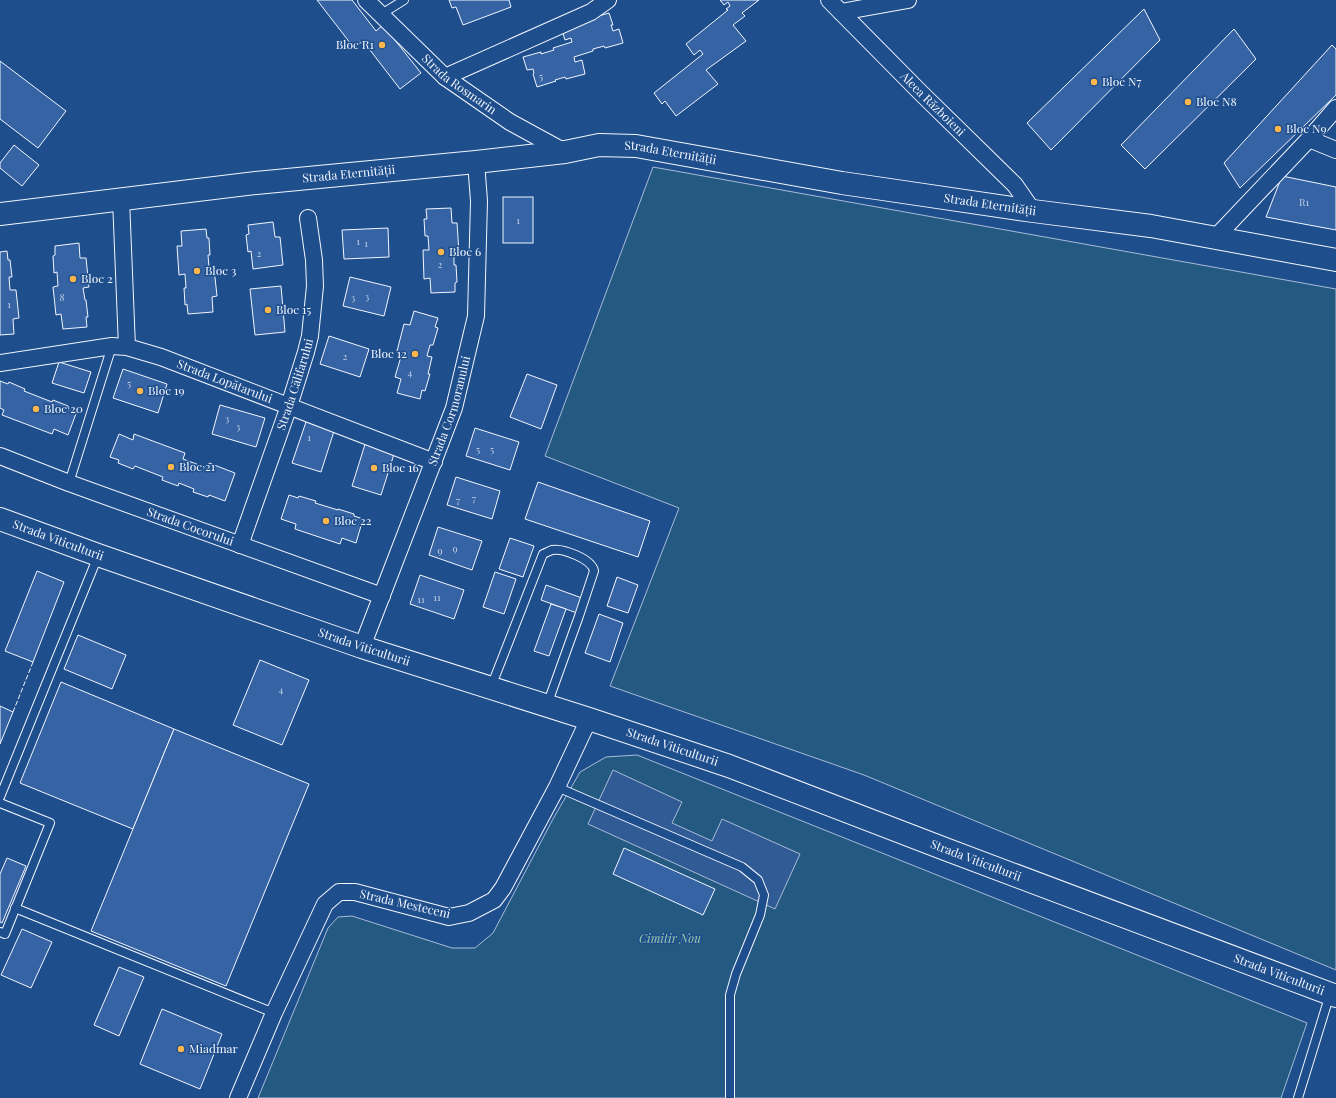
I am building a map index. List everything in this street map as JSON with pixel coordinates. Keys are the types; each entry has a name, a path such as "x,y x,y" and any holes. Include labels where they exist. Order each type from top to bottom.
{"main road":[{"name":"Strada Eternității","path":"0,214 256,183 565,152 599,145 636,146 842,183 1033,211 1151,226 1336,260"},
{"name":"Strada Viticulturii","path":"0,520 362,647 589,719 730,766 945,849 1333,995"}],"street":[{"name":"Strada Rosmarin","path":"366,0 445,77 510,122 565,152"},
{"path":"445,77 591,12 608,0"},
{"name":"Aleea Războieni","path":"829,0 881,54 1015,185 1033,211"},
{"path":"841,12 908,0"},
{"path":"1215,238 1309,139 1336,108"},
{"path":"1309,139 1336,150"},
{"name":"Strada Cormoranului","path":"362,647 454,408 476,316 479,201 476,162"},
{"path":"119,347 122,199"},
{"name":"Strada Călifarului","path":"240,545 289,406 310,336 315,286 314,260 308,218"},
{"name":"Strada Lopătarului","path":"0,363 119,347 161,357 434,462"},
{"name":"Strada Cocorului","path":"0,456 69,483 382,596"},
{"name":"Strada Mesteceni","path":"238,1098 274,1013 325,904 339,892 355,892 449,916 469,913 494,900 503,888 557,787 589,719"}],"lane":[{"path":"380,15 404,0"},
{"path":"69,483 119,347"},
{"path":"490,688 544,554 551,550 569,552 585,560 594,571 547,706"},
{"path":"0,797 98,555"},
{"path":"557,787 742,867 758,880 764,895 760,915 736,974 730,995 730,1098"},
{"path":"0,803 50,823 5,934 0,932"},
{"path":"15,908 274,1013"},
{"path":"1298,1098 1333,995"}],"green space":[{"path":"653,167 1336,289 1336,970 864,775 610,686 679,508 545,456"},
{"name":"Cimitir Nou","path":"637,755 1307,1023 1281,1098 258,1098 328,928 338,917 352,916 452,948 475,948 493,933 553,819 580,772 606,757"}],"shaded area":[{"path":"613,770 682,802 672,823 712,841 722,819 800,854 775,909 588,824"}],"building":[{"name":"Bloc R1","path":"317,0 352,0 376,31 383,25 421,73 400,89 363,41 354,48"},
{"path":"449,0 509,0 511,7 463,25 456,7 452,8"},
{"path":"720,0 759,0 742,13 745,16 733,25 746,41 706,70 718,84 676,116 665,101 662,104 654,93 703,54 700,50 694,55 686,44 728,10 726,9 730,6 728,2 724,5"},
{"name":"Bloc N7","path":"1144,9 1160,40 1051,150 1027,123"},
{"path":"609,13 613,25 611,25 613,31 619,29 623,43 605,48 604,46 593,49 593,51 574,57 575,62 582,60 585,74 566,79 565,77 537,87 533,69 527,70 523,57 541,52 541,54 554,50 553,48 572,42 571,38 565,40 561,27"},
{"name":"Bloc N8","path":"1234,29 1256,59 1145,169 1121,145"},
{"name":"Bloc N9","path":"1332,45 1336,49 1336,95 1240,188 1224,163"},
{"path":"0,61 66,111 38,148 0,119"},
{"path":"14,145 39,165 22,186 0,168 0,163"},
{"path":"1282,176 1336,187 1336,230 1266,217"},
{"path":"503,197 533,197 533,243 503,243"},
{"name":"Bloc 6","path":"451,208 452,223 457,223 459,253 454,253 454,265 456,265 457,282 455,283 455,292 431,293 430,278 424,279 423,250 429,250 428,236 425,236 424,219 427,219 426,209"},
{"path":"273,222 275,237 280,237 283,265 253,269 251,251 248,252 246,235 249,234 248,225"},
{"path":"388,228 389,257 344,259 342,230"},
{"name":"Bloc 3","path":"206,229 207,238 209,238 209,268 214,268 217,296 212,297 213,312 188,314 187,304 185,305 185,274 179,275 177,246 182,246 181,231"},
{"name":"Bloc 2","path":"79,243 80,258 86,258 89,287 83,288 88,317 86,317 87,327 63,329 61,314 56,315 53,287 58,286 57,272 54,273 53,256 55,255 55,246"},
{"path":"7,251 8,260 10,260 12,277 9,277 10,290 16,290 19,318 13,319 14,334 0,335 0,252"},
{"path":"350,277 391,287 384,316 343,306"},
{"name":"Bloc 15","path":"281,286 285,332 255,335 250,289"},
{"name":"Bloc 12","path":"414,311 438,318 435,327 438,328 433,345 430,345 427,356 432,357 428,374 430,374 425,391 422,390 420,399 397,393 401,379 395,377 402,353 397,351 404,324 410,325"},
{"path":"329,336 369,349 360,377 320,364"},
{"path":"59,362 91,372 84,393 52,383"},
{"name":"Bloc 19","path":"123,369 167,384 158,413 113,398"},
{"path":"527,374 557,385 541,429 510,417"},
{"name":"Bloc 20","path":"0,381 8,384 9,382 25,389 24,391 52,402 53,400 77,411 68,435 54,429 52,434 2,415 4,410 0,408"},
{"path":"220,405 265,418 256,447 212,434"},
{"path":"307,419 335,428 321,472 292,463"},
{"path":"475,428 519,442 510,470 466,456"},
{"name":"Bloc 21","path":"119,434 133,440 134,434 185,453 183,459 207,468 209,463 235,473 225,501 209,495 208,497 193,492 194,489 179,483 178,486 162,480 163,477 135,466 133,469 118,463 119,460 110,457"},
{"name":"Bloc 16","path":"366,441 395,451 381,495 352,486"},
{"path":"456,477 500,491 492,519 447,505"},
{"path":"538,482 650,521 638,557 525,519"},
{"name":"Bloc 22","path":"289,495 316,501 315,503 354,514 354,516 363,519 356,543 342,538 340,544 295,529 296,524 281,519"},
{"path":"438,527 482,541 472,570 429,555"},
{"path":"510,538 534,546 523,577 499,569"},
{"path":"37,571 64,582 33,662 5,651"},
{"path":"495,572 516,579 504,614 483,607"},
{"path":"420,575 464,590 454,619 410,604"},
{"path":"617,577 638,585 628,613 607,606"},
{"path":"546,585 582,598 577,613 541,600"},
{"path":"551,604 566,609 549,656 534,651"},
{"path":"599,614 623,623 610,662 585,653"},
{"path":"78,635 126,655 112,689 64,669"},
{"path":"260,660 309,680 282,745 233,725"},
{"path":"61,682 174,729 133,829 20,783"},
{"path":"0,706 13,712 0,744"},
{"path":"174,729 309,784 226,986 91,931"},
{"path":"624,848 715,889 703,915 613,874"},
{"path":"7,858 26,866 2,923 0,922 0,874"},
{"path":"22,929 52,942 31,988 1,975"},
{"path":"119,967 144,977 119,1036 94,1025"},
{"name":"Miadmar","path":"162,1009 222,1034 200,1089 140,1064"}],"fence":[{"path":"13,712 33,662"}],"place":[{"name":"Bloc R1","path":"382,45"},
{"name":"Bloc N7","path":"1094,82"},
{"name":"Bloc N8","path":"1188,102"},
{"name":"Bloc N9","path":"1278,129"},
{"name":"Bloc 6","path":"441,252"},
{"name":"Bloc 3","path":"197,271"},
{"name":"Bloc 2","path":"73,279"},
{"name":"Bloc 15","path":"268,310"},
{"name":"Bloc 12","path":"415,354"},
{"name":"Bloc 19","path":"140,391"},
{"name":"Bloc 20","path":"36,409"},
{"name":"Bloc 21","path":"171,467"},
{"name":"Bloc 16","path":"374,468"},
{"name":"Bloc 22","path":"326,521"},
{"name":"Miadmar","path":"181,1049"}]}
